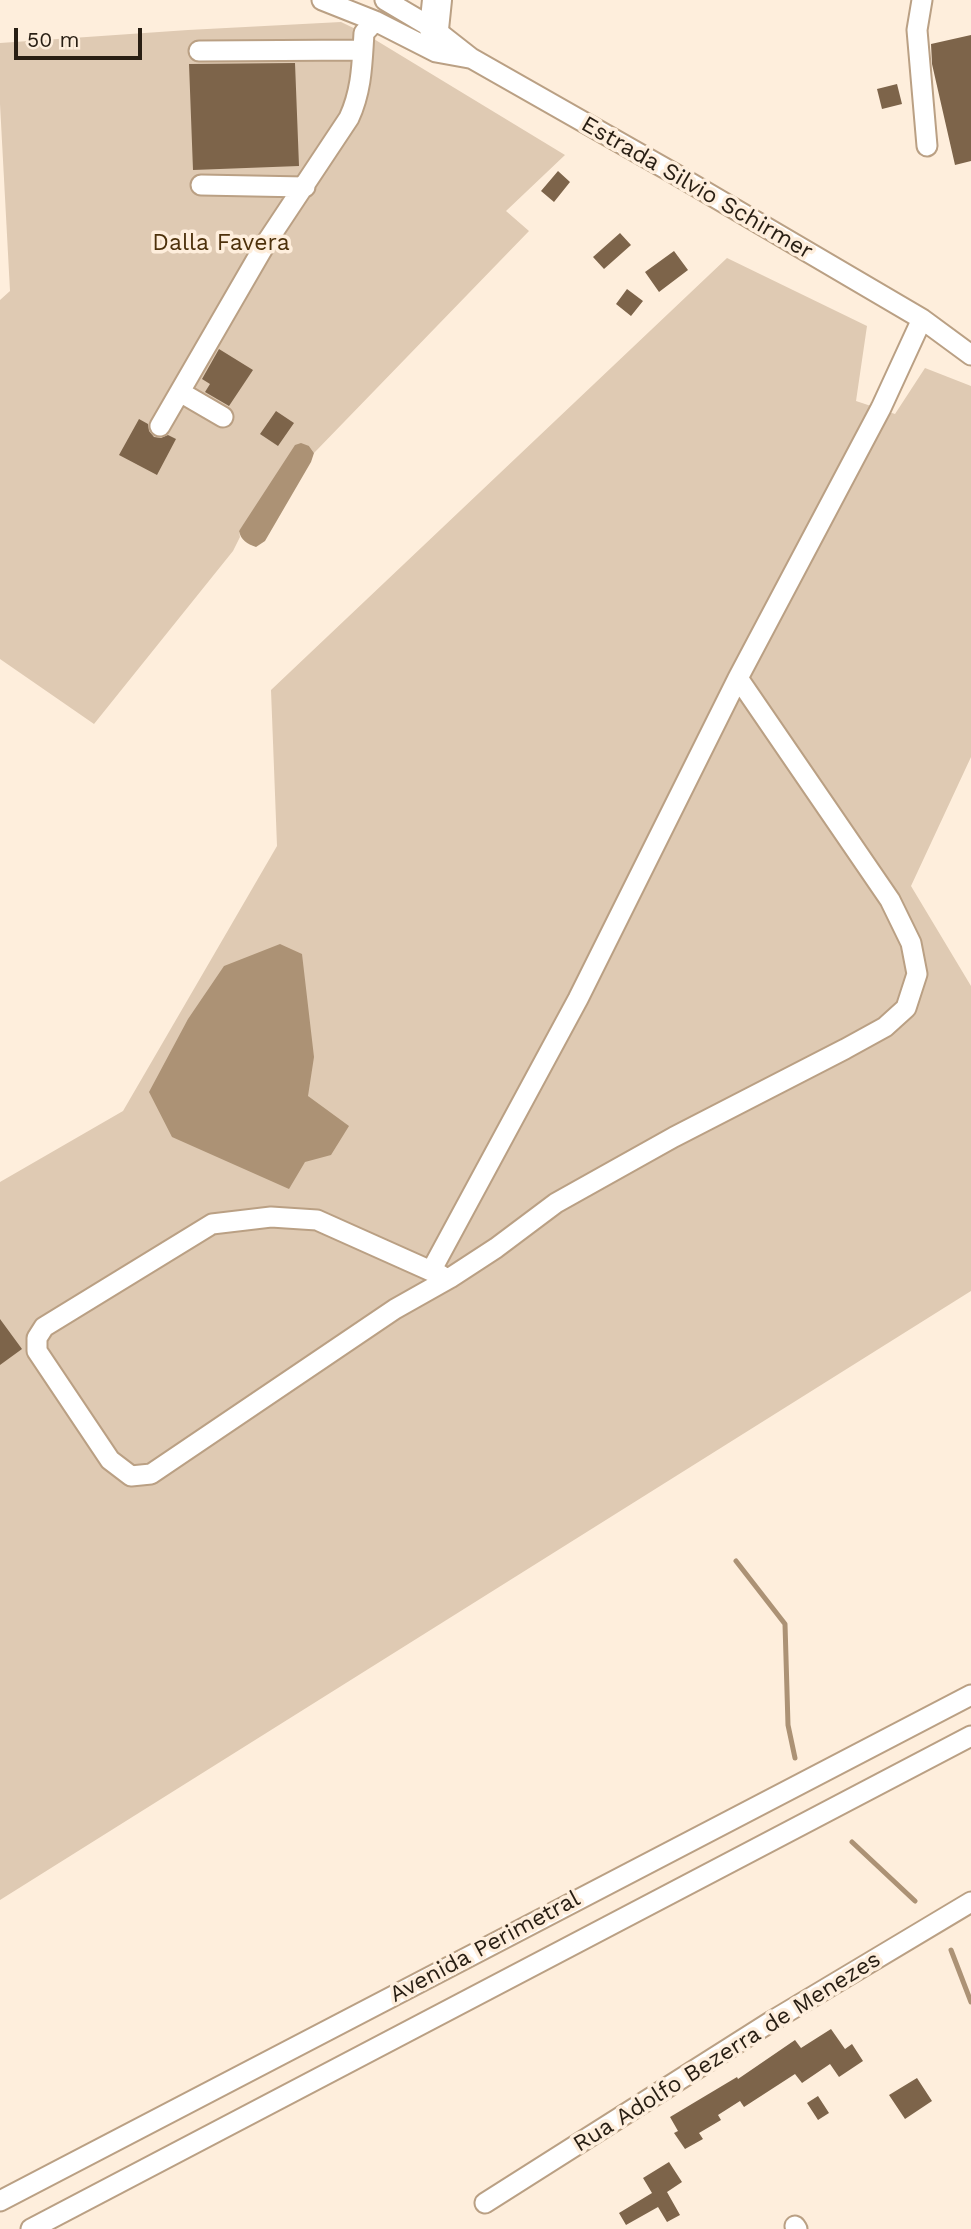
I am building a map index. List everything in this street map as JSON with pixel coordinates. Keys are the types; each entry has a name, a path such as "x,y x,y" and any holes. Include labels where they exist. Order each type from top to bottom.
{"highway":[{"path":"434,29 437,0"}],"street":[{"name":"Estrada Silvio Schirmer","path":"322,0 375,21 436,52 471,58"},
{"name":"Estrada Silvio Schirmer","path":"385,0 434,29 471,58 675,174 922,320 971,355"},
{"path":"922,0 917,30 927,146"},
{"path":"160,426 266,243 349,118 357,100 364,33 375,21"},
{"path":"199,51 363,50"},
{"path":"201,185 305,187"},
{"name":"Estrada Silvio Schirmer","path":"922,320 971,338"},
{"path":"431,1270 578,999 738,678 881,408 922,320"},
{"path":"180,392 223,417"},
{"path":"450,1279 317,1220 271,1217 212,1224 44,1328 37,1338 37,1351 110,1460 131,1476 151,1474 395,1309 450,1279 556,1203 674,1137 885,1027 905,1008 917,974 911,943 890,900 738,678"},
{"name":"Avenida Perimetral","path":"0,2201 971,1695"},
{"name":"Avenida Perimetral","path":"31,2229 971,1736"},
{"name":"Rua Adolfo Bezerra de Menezes","path":"485,2203 772,2021 971,1902"}],"green space":[{"name":"Dalla Favera","path":"341,22 364,33 565,155 506,211 529,231 314,453 309,446 239,531 240,537 233,551 94,724 0,659 0,300 10,291 0,104 0,43"},
{"path":"727,258 867,326 856,401 895,414 925,368 971,386 971,757 911,886 971,986 971,1291 0,1900 0,1182 123,1111 277,846 271,690"}],"shaded area":[{"path":"301,443 309,446 314,453 311,462 265,541 256,547 243,539 239,531 295,445"},
{"path":"280,944 302,954 314,1057 308,1096 349,1126 331,1155 305,1162 289,1189 172,1137 149,1092 188,1019 224,966"}],"building":[{"path":"971,35 971,161 955,165 932,64 931,44"},
{"path":"295,63 299,166 193,170 189,64"},
{"path":"897,84 902,104 882,109 877,89"},
{"path":"558,171 570,182 554,202 541,191"},
{"path":"620,233 631,245 604,269 593,257"},
{"path":"674,251 688,270 659,292 645,272"},
{"path":"627,289 643,301 631,316 616,304"},
{"path":"219,349 253,370 229,406 205,392 210,384 202,379"},
{"path":"276,411 294,423 278,446 260,434"},
{"path":"139,419 148,424 154,437 168,435 176,439 157,475 119,455"},
{"path":"0,1319 22,1349 0,1365"},
{"path":"831,2029 845,2049 852,2044 863,2061 839,2077 830,2064 802,2083 795,2074 744,2107 740,2101 718,2115 721,2120 699,2133 703,2139 685,2149 674,2133 678,2131 670,2117 737,2077 738,2079 795,2040 801,2048"},
{"path":"917,2078 932,2101 905,2119 889,2095"},
{"path":"818,2096 829,2113 818,2120 807,2103"},
{"path":"669,2162 682,2182 667,2192 680,2215 667,2222 658,2207 626,2225 619,2213 652,2193 643,2178"}],"waterway":[{"path":"736,1561 785,1624 788,1725 795,1758"},
{"path":"852,1842 915,1901"},
{"path":"951,1950 971,2002"}]}
